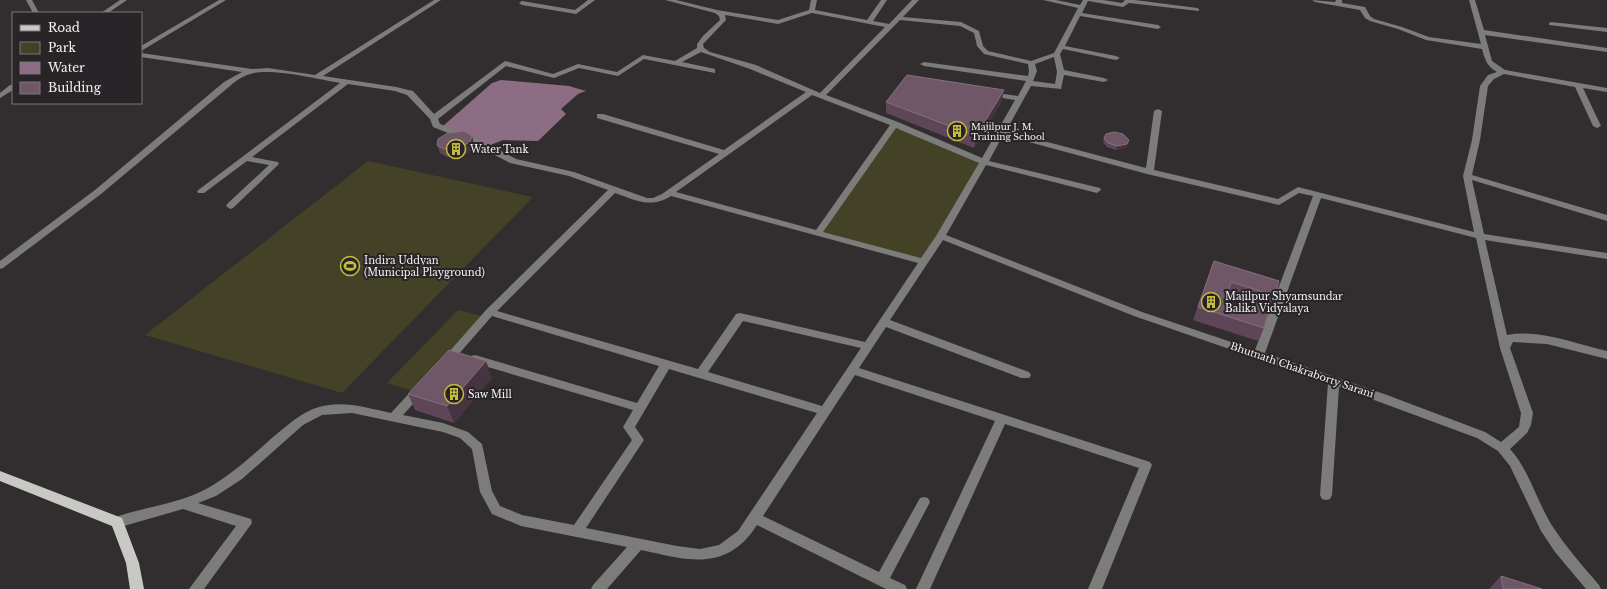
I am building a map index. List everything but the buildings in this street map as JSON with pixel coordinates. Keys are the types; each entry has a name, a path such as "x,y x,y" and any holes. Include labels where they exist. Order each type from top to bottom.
{"main road":[{"path":"0,476 117,522 132,561 137,581 137,589"}],"street":[{"path":"29,0 35,12"},
{"path":"106,12 124,0"},
{"path":"142,48 224,0"},
{"path":"318,76 438,0"},
{"path":"522,3 576,12 592,0"},
{"path":"668,0 717,12 778,22 812,11 890,26"},
{"path":"812,11 814,0"},
{"path":"869,22 884,0"},
{"path":"142,55 253,71 284,71 396,88 410,93 434,118 436,125 471,140 513,161 571,174 646,201 654,201 669,193 726,153 816,94 916,0"},
{"path":"898,18 961,24 977,32 980,46 986,53 1031,63 1052,57 1059,51 1084,3 1046,0"},
{"path":"1090,0 1123,5 1128,0 1197,10"},
{"path":"1315,0 1339,2 1363,8 1367,17 1372,20 1400,28 1428,39 1485,47"},
{"path":"1472,0 1489,61 1493,66 1503,72 1607,90"},
{"path":"717,12 722,15 723,20 705,37 700,44 702,49 708,53 753,67 816,94 895,124 984,162 1097,190"},
{"path":"1078,14 1158,27"},
{"path":"1550,24 1607,30"},
{"path":"1481,32 1607,50"},
{"path":"676,64 702,49"},
{"path":"1059,51 1116,58"},
{"path":"924,64 1058,87 1061,72 1059,51"},
{"path":"434,118 505,64 554,76 578,66 618,74 643,58 712,71"},
{"path":"117,522 183,504 212,492 238,475 299,422 320,411 352,409 443,428 464,435 478,447 486,492 496,510 521,520 700,555 722,550 743,535 755,518 941,236 1029,81 1033,71 1031,63"},
{"path":"0,266 98,192 227,84 240,75 253,71"},
{"path":"1061,72 1104,80"},
{"path":"1502,448 1522,432 1527,424 1527,413 1505,348 1467,176 1476,140 1484,86 1491,77 1503,72"},
{"path":"201,191 347,81"},
{"path":"1578,85 1597,126"},
{"path":"0,96 12,88"},
{"path":"982,93 1020,98"},
{"path":"1150,172 1158,111"},
{"path":"600,116 726,153"},
{"path":"818,233 895,124"},
{"path":"1000,132 1150,172 1279,202 1298,190 1480,236 1606,258"},
{"path":"230,206 275,164 246,158"},
{"path":"1467,176 1607,218"},
{"path":"438,369 490,312 614,189"},
{"path":"669,193 924,262"},
{"path":"1259,355 1318,195"},
{"name":"Bhutnath Chakraborty Sarani","path":"941,236 1138,314 1334,381 1461,426 1481,435 1502,448 1516,463 1546,527 1560,548 1594,589"},
{"path":"490,312 825,411"},
{"path":"701,374 740,317 868,346"},
{"path":"884,322 1024,375"},
{"path":"1505,348 1509,338 1523,336 1547,340 1607,355"},
{"path":"454,353 640,408"},
{"path":"577,532 638,440 629,427 666,364"},
{"path":"852,370 1146,465 1095,589"},
{"path":"394,418 428,380"},
{"path":"1326,495 1334,381"},
{"path":"923,589 1002,418"},
{"path":"882,580 924,502"},
{"path":"183,504 246,523 196,589"},
{"path":"755,518 900,589"},
{"path":"598,589 638,544"}],"green space":[{"path":"895,124 984,162 924,262 818,233"},
{"name":"Indira Uddyan (Municipal Playground)","path":"368,161 533,197 342,393 145,335"},
{"path":"458,310 486,317 416,392 387,383"}],"water":[{"path":"501,80 569,86 586,91 578,94 561,109 566,114 538,141 503,140 488,146 443,126 492,83"}],"place":[{"name":"Majilpur J. M. Training School","path":"957,131"},
{"name":"Water Tank","path":"456,149"},
{"name":"Indira Uddyan (Municipal Playground)","path":"350,266"},
{"name":"Majilpur Shyamsundar Balika Vidyalaya","path":"1211,302"},
{"name":"Saw Mill","path":"454,394"}]}
